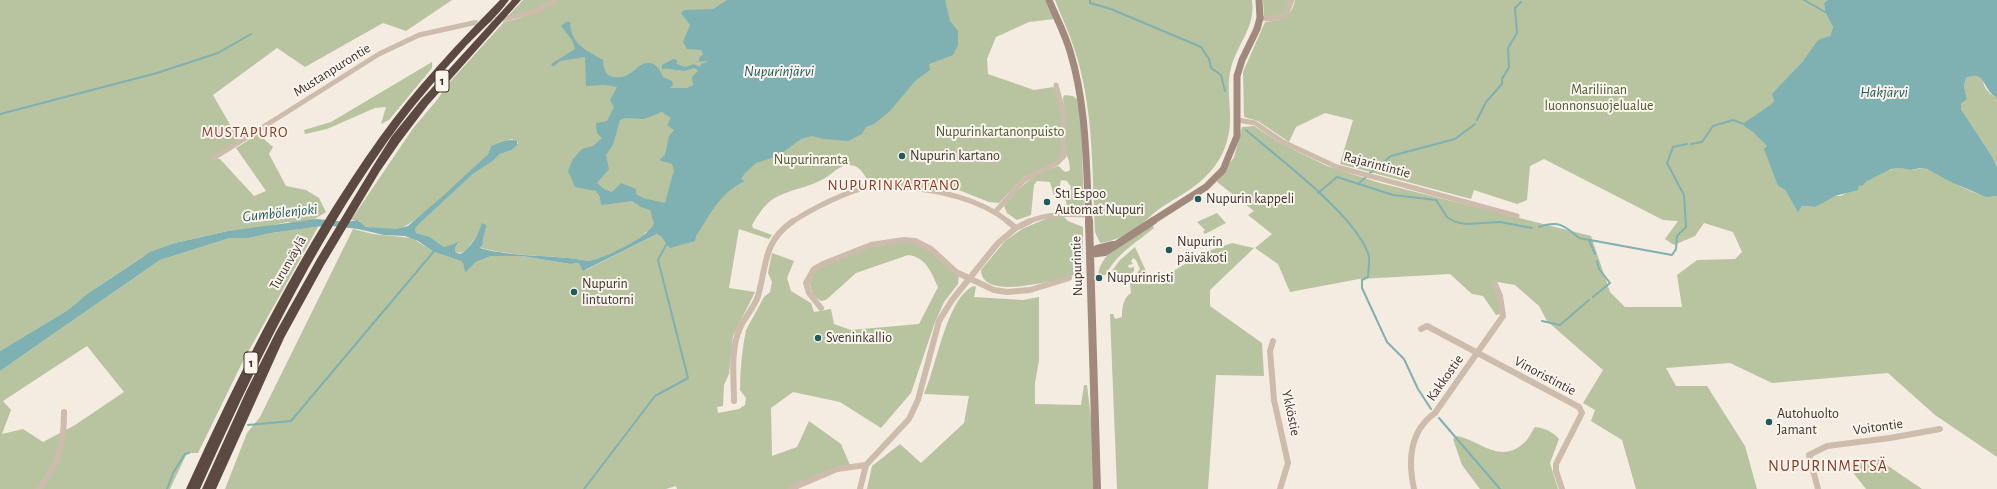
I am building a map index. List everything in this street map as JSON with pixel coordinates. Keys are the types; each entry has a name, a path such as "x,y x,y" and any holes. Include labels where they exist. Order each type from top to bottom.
{"highway":[{"path":"439,69 496,0"},
{"name":"Turunväylä","path":"193,489 229,408 266,334 297,276 340,206 385,138 439,69 505,0"},
{"name":"Turunväylä","path":"210,489 245,408 280,335 332,242 396,138 437,87 517,0"}],"main road":[{"name":"Nupurintie","path":"1049,0 1070,50 1081,96 1088,169 1097,489"},
{"path":"1090,254 1099,256 1194,195 1215,179 1223,170 1237,136 1237,76 1242,60 1257,29 1260,18 1259,0"}],"street":[{"path":"504,19 543,9 555,0"},
{"path":"1260,18 1272,19 1286,15 1292,0"},
{"name":"Mustanpurontie","path":"214,158 379,54 420,34 473,22"},
{"path":"996,211 1023,181 1038,172 1057,164 1064,156 1063,106 1060,93 1056,85"},
{"name":"Rajarintintie","path":"1238,120 1256,123 1283,142 1337,167 1517,216"},
{"path":"734,401 736,347 739,329 757,299 762,266 768,250 774,239 788,224 848,193 873,186 938,191 976,202 996,211 1016,228"},
{"path":"860,489 866,465 902,426 914,409 918,400 939,321 952,300 998,243 1016,228 1047,214 1089,215"},
{"path":"820,308 809,293 806,283 814,268 845,255 888,241 904,240 922,244 931,249 956,272 990,289 1007,292 1041,288 1070,278"},
{"name":"Kakkostie","path":"1414,489 1410,461 1419,427 1428,417 1435,413 1503,316 1500,296 1494,282"},
{"name":"Vinoristintie","path":"1421,329 1427,326 1579,407 1582,413 1556,464 1556,471 1562,489"},
{"name":"Ykköstie","path":"1273,341 1270,351 1274,400 1288,462 1280,489"},
{"path":"39,489 54,470 60,459 64,436 64,412"},
{"name":"Voitontie","path":"1818,489 1809,455 1827,446 1890,438 1940,429"},
{"path":"790,489 850,465 866,465"}],"green space":[{"path":"0,0 452,0 406,31 383,23 305,67 277,48 213,95 240,142 215,158 220,159 254,196 266,191 236,148 258,134 273,147 269,154 286,186 306,190 319,198 326,212 313,220 293,223 287,222 259,228 228,231 175,243 142,257 87,294 68,310 0,351"},
{"path":"523,0 552,0 535,10 508,16"},
{"path":"557,0 740,0 739,168 917,79 934,0 1046,0 1054,19 1029,22 996,37 987,59 988,74 1034,90 1053,87 1056,89 1061,105 1062,155 1053,164 1024,177 999,203 989,202 951,187 948,187 945,190 895,184 869,185 859,169 853,165 846,165 819,181 779,196 767,204 752,225 753,228 772,235 769,239 739,229 729,288 755,292 733,336 729,374 724,385 723,406 717,407 718,413 739,409 745,405 746,398 740,390 740,375 746,330 764,297 770,292 772,282 768,273 772,253 794,261 787,278 791,291 811,303 814,312 831,309 834,324 851,330 919,324 938,287 930,271 924,262 914,256 908,255 856,273 826,300 821,301 813,295 809,282 816,270 843,258 880,245 904,241 914,243 927,249 959,275 958,284 944,302 934,325 911,393 881,428 840,402 793,392 771,408 772,456 797,447 809,421 841,444 850,465 790,489 677,489 676,486 666,489 225,489 247,433 260,417 353,229 373,234 412,238 434,252 463,262 465,273 476,262 491,256 522,256 570,264 579,263 586,270 657,234 646,232 636,241 619,250 588,261 561,257 506,253 479,247 483,244 482,239 486,228 478,234 468,248 460,253 455,252 455,248 459,243 444,247 430,237 416,233 415,229 418,225 473,174 493,161 500,154 512,150 518,143 512,139 491,146 488,154 457,184 417,219 406,226 398,229 367,227 356,220 351,220 414,127 437,100 448,84 504,22 520,18"},
{"path":"1055,0 1252,0 1249,27 1234,59 1229,77 1230,129 1225,147 1218,162 1197,184 1159,209 1132,232 1116,239 1100,243 1095,232 1091,139 1089,116 1081,70 1070,36"},
{"path":"1263,0 1290,0 1284,14 1271,18 1264,17"},
{"name":"Mariliinan luonnonsuojelualue","path":"1295,0 1828,0 1824,3 1825,12 1833,27 1830,36 1803,61 1773,94 1774,101 1745,122 1767,146 1778,186 1785,190 1798,211 1802,206 1815,207 1835,196 1841,196 1859,185 1864,184 1876,175 1897,168 1911,170 1922,168 1926,169 1978,194 1997,196 1997,457 1935,415 1888,373 1772,383 1730,363 1666,368 1676,386 1707,386 1745,446 1757,489 1636,489 1622,440 1591,421 1595,410 1583,403 1603,370 1547,321 1539,306 1515,285 1492,281 1498,298 1501,314 1496,315 1483,296 1472,294 1450,274 1359,279 1290,292 1278,264 1255,248 1272,234 1248,215 1254,211 1217,182 1234,157 1242,127 1254,126 1282,144 1327,166 1380,183 1591,236 1610,292 1625,307 1682,307 1677,275 1697,260 1735,259 1742,252 1733,232 1704,223 1695,236 1674,245 1665,239 1678,221 1663,220 1544,159 1530,166 1527,200 1517,204 1474,190 1471,199 1340,164 1353,120 1325,113 1296,127 1289,142 1258,121 1244,117 1243,72 1265,22 1276,21 1284,17 1291,10"},
{"path":"432,62 432,68 389,120 381,124 386,107 375,108 327,129 305,134 304,130 331,122"},
{"path":"1974,75 1981,78 1986,89 1997,98 1997,168 1993,158 1961,109 1961,104 1967,99 1964,86 1966,78"},
{"path":"1065,95 1073,96 1078,100 1081,121 1084,206 1080,211 1071,210 1067,206 1065,198 1071,187 1067,181 1061,180 1058,197 1054,196 1050,182 1037,181 1034,185 1031,215 1017,220 1007,213 1004,206 1022,186 1033,177 1058,166 1066,172 1070,170 1069,161 1066,154 1063,97"},
{"path":"1217,213 1226,223 1205,234 1203,232 1205,230 1197,222"},
{"path":"1050,217 1064,217 1068,221 1083,227 1083,273 1025,286 1009,287 995,285 985,280 981,270 1005,241 1022,229"},
{"path":"1152,225 1154,228 1121,255 1106,275 1098,275 1100,266 1111,251"},
{"path":"318,227 243,361 198,453 187,453 170,489 0,489 0,371 160,260 230,238 249,238 271,233","holes":["87,346 124,392 75,425 43,442 23,429 2,434 11,410 3,401"]},
{"path":"1232,243 1254,248 1210,290 1210,306 1262,343 1264,376 1216,375 1208,489 1117,489 1110,314 1113,314 1115,319 1122,317 1125,300 1131,293 1130,283 1140,269 1136,260 1133,258 1131,261 1133,264 1128,265 1129,268 1134,267 1134,271 1128,277 1124,275 1113,276 1111,272 1120,260 1135,247 1152,284 1205,252"},
{"path":"974,286 976,287 974,297 1023,300 1039,297 1039,360 1035,383 1035,404 1081,405 1084,385 1087,385 1092,426 1093,489 867,489 872,466 900,444 921,463 964,423 969,396 924,394 949,318 956,304 965,292"},
{"path":"1535,427 1542,428 1554,434 1559,439 1550,463 1558,489 1480,489 1462,465 1453,439 1457,436 1498,452 1506,452 1515,449 1524,443"},
{"path":"1878,459 1922,489 1866,489 1848,466"}],"water":[{"name":"Nupurinjärvi","path":"727,0 945,0 950,21 958,31 958,45 953,55 929,64 930,70 916,80 890,111 874,124 866,127 862,134 848,141 824,139 812,136 801,139 778,156 756,163 741,179 745,181 728,192 716,205 696,236 695,241 670,248 662,237 657,234 583,271 579,263 570,264 522,256 491,256 476,262 465,273 463,263 461,261 434,252 418,241 405,236 384,235 358,229 323,226 271,233 249,238 230,238 160,260 0,371 0,351 68,310 87,294 150,252 175,243 228,231 317,219 347,222 357,220 366,227 396,229 408,226 488,154 491,146 508,140 517,141 517,145 512,150 500,154 493,161 473,174 418,225 415,229 416,233 430,237 444,247 459,242 455,248 455,252 460,254 464,252 474,241 482,223 486,225 486,228 483,244 480,248 493,251 588,261 595,260 615,252 637,240 652,227 654,222 650,210 641,207 632,201 601,205 600,197 596,191 575,187 568,171 573,159 582,149 593,146 602,138 597,133 596,123 607,121 614,107 610,100 617,87 604,85 586,86 585,57 560,61 553,67 551,64 575,49 572,40 561,26 566,22 570,22 571,30 576,41 580,46 603,60 605,70 610,76 625,76 645,63 652,63 658,68 663,77 672,81 673,85 670,88 687,88 693,85 692,77 698,71 695,68 683,71 667,68 662,69 662,65 673,59 677,60 677,64 685,67 694,64 700,67 701,64 709,61 695,62 699,61 699,58 703,54 701,50 687,49 683,42 690,25 681,13 684,10 713,9","holes":["662,112 671,118 667,125 674,130 669,136 665,155 659,160 672,164 674,170 665,203 643,198 636,194 636,189 621,183 612,192 604,189 597,183 609,169 606,155 613,145 620,120 625,118 644,119"]},
{"name":"Hakjärvi","path":"1828,0 1997,0 1997,98 1992,94 1980,78 1977,76 1972,76 1966,78 1964,86 1967,99 1961,104 1961,109 1993,158 1997,168 1997,196 1986,197 1953,183 1927,169 1920,168 1911,170 1901,168 1891,169 1867,181 1862,186 1859,185 1858,190 1835,196 1815,207 1802,206 1798,212 1785,190 1778,186 1764,149 1767,146 1753,132 1744,126 1745,122 1774,101 1772,94 1803,61 1818,40 1830,36 1833,27 1825,12 1824,3"}],"waterway":[{"path":"1090,0 1090,3 1111,9 1201,47 1209,59 1211,68 1221,75 1225,91"},
{"path":"1804,0 1825,12"},
{"path":"1477,120 1486,102 1502,84 1502,79 1509,67 1508,48 1517,33 1515,8 1521,2"},
{"path":"0,114 157,73 218,53 251,34"},
{"path":"1691,144 1702,142 1713,126 1733,120 1744,124"},
{"path":"1369,174 1391,156 1455,139 1475,124"},
{"path":"1246,130 1319,192"},
{"path":"1539,227 1557,224 1570,230 1579,238 1672,255 1676,249 1677,236 1686,227 1684,195 1667,163 1673,147 1687,144"},
{"path":"1319,192 1337,177 1358,184"},
{"path":"1358,184 1366,177"},
{"path":"1358,184 1393,195 1436,200 1447,217 1455,222 1466,224 1500,222 1532,228"},
{"path":"1319,192 1332,204 1360,237 1368,253 1369,259 1368,277 1362,280 1362,288 1387,342 1404,359 1418,389 1431,409"},
{"path":"1589,240 1595,254"},
{"path":"584,489 655,396 688,378 658,260 666,245"},
{"path":"248,425 291,421 435,250"},
{"path":"1593,297 1610,283 1599,269 1597,261"},
{"path":"1542,321 1560,325 1589,300"},
{"path":"1439,418 1500,489"},
{"path":"167,489 173,473 185,454 189,453"}],"tunnel":[{"path":"473,23 500,19"}],"place":[{"name":"Nupurin kartano","path":"902,156"},
{"name":"Nupurin kappeli","path":"1198,199"},
{"name":"St1 Espoo Automat Nupuri","path":"1047,202"},
{"name":"Nupurin päiväkoti","path":"1169,250"},
{"name":"Nupurinristi","path":"1099,278"},
{"name":"Nupurin lintutorni","path":"574,292"},
{"name":"Sveninkallio","path":"818,338"},
{"name":"Autohuolto Jamant","path":"1769,422"}],"district":[{"name":"MUSTAPURO","path":"245,132"},
{"name":"NUPURINKARTANO","path":"894,185"},
{"name":"NUPURINMETSÄ","path":"1828,466"}],"park label":[{"name":"Nupurinkartanonpuisto","path":"1000,132"},
{"name":"Nupurinranta","path":"811,160"}],"water label":[{"name":"Gumbölenjoki","path":"280,213"}]}
